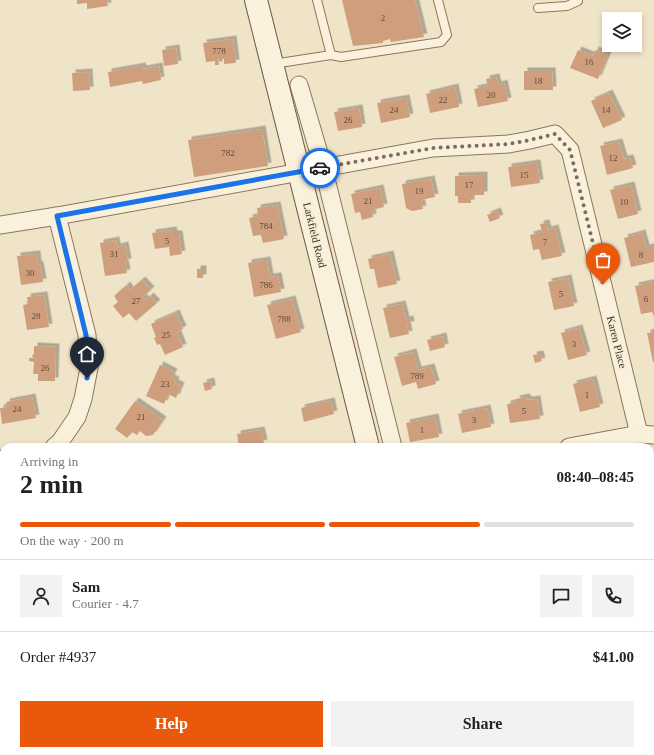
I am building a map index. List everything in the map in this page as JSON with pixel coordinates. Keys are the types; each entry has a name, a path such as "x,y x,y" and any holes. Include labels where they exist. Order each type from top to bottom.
{"main road":[{"name":"Larkfield Road","path":"256,0 367,443"}],"street":[{"path":"299,85 324,167 392,443"},
{"name":"Karen Place","path":"0,225 433,148 509,144 555,134 570,150 647,435"},
{"path":"57,216 86,335 89,368 77,417 59,443"},
{"path":"595,443 647,435"}],"lane":[{"path":"317,0 330,55"},
{"path":"272,64 330,55 341,57 441,42 447,34 438,0"},
{"path":"538,8 567,6 578,0"}],"building":[{"path":"77,0 107,0 108,6 87,9 87,3 77,4"},
{"path":"342,0 415,0 424,37 391,42 390,39 383,41 383,43 353,46"},
{"path":"233,39 236,63 224,64 224,59 218,59 219,65 215,65 215,61 206,62 203,43"},
{"path":"176,48 178,64 164,66 162,50"},
{"path":"578,50 593,56 595,50 608,55 598,79 570,68"},
{"path":"142,66 143,69 159,66 161,80 143,84 142,81 110,87 108,72"},
{"path":"524,71 552,71 553,90 524,90"},
{"path":"89,72 90,90 73,91 72,73"},
{"path":"496,77 498,85 504,83 508,101 478,107 474,89 488,86 486,79"},
{"path":"455,87 459,107 430,113 426,94"},
{"path":"609,93 622,120 603,128 591,101"},
{"path":"406,98 410,117 381,123 377,103"},
{"path":"359,108 362,127 338,131 334,112"},
{"path":"262,129 268,166 194,177 188,140"},
{"path":"619,142 624,159 630,158 633,168 607,175 600,146"},
{"path":"537,163 540,183 511,187 508,167"},
{"path":"484,175 484,195 471,195 471,203 458,203 458,196 455,196 455,176"},
{"path":"431,179 435,197 421,200 423,209 412,211 406,208 402,184"},
{"path":"631,185 638,214 618,219 610,190"},
{"path":"380,188 384,207 372,210 373,217 362,220 360,212 355,213 351,194"},
{"path":"277,205 284,239 263,243 261,235 253,236 249,218 258,216 257,208"},
{"path":"497,211 500,218 490,222 487,215"},
{"path":"546,223 548,230 555,228 562,256 542,260 539,249 533,250 530,235 542,232 540,224"},
{"path":"173,230 174,234 179,234 182,254 170,256 169,247 155,249 152,233"},
{"path":"642,233 646,248 654,246 654,262 631,267 624,238"},
{"path":"116,240 117,247 125,245 128,262 125,262 127,273 105,276 100,243"},
{"path":"37,254 43,282 21,285 17,256"},
{"path":"390,254 397,284 378,288 374,269 370,269 368,259"},
{"path":"267,260 270,277 278,276 281,292 254,297 248,263"},
{"path":"197,269 203,269 203,278 197,278"},
{"path":"568,278 574,306 554,310 548,282"},
{"path":"142,280 151,290 143,297 146,300 150,296 157,303 136,321 129,313 123,318 113,306 118,302 114,296 127,285 130,290"},
{"path":"654,282 654,317 652,312 641,314 635,286"},
{"path":"44,295 49,327 27,330 23,305 28,304 27,297"},
{"path":"292,299 301,332 276,339 267,305"},
{"path":"402,304 406,320 410,319 411,325 407,325 409,334 390,338 383,308"},
{"path":"176,313 183,329 177,332 183,347 165,355 160,344 157,345 154,338 156,337 151,324"},
{"path":"579,328 587,355 568,360 561,333"},
{"path":"654,332 654,362 653,362 647,333"},
{"path":"443,336 445,347 430,351 427,340"},
{"path":"34,346 56,347 55,381 38,381 38,374 33,374 34,362 29,361 29,358 34,358"},
{"path":"413,352 418,370 431,367 436,384 418,389 416,382 402,386 394,357"},
{"path":"540,354 542,361 535,363 533,355"},
{"path":"160,365 174,372 171,378 176,380 175,383 181,386 176,398 168,394 164,404 146,396"},
{"path":"593,379 600,407 580,412 573,384"},
{"path":"211,381 212,389 205,391 203,383"},
{"path":"32,397 36,418 2,424 0,408 7,407 6,402"},
{"path":"526,397 528,400 537,399 540,419 510,423 507,404 517,402 516,399"},
{"path":"135,401 163,420 153,435 146,436 140,431 137,435 132,432 127,438 115,429"},
{"path":"331,401 334,414 304,422 301,408"},
{"path":"487,408 491,427 462,433 458,414"},
{"path":"435,417 439,437 410,442 406,423"},
{"path":"261,430 264,443 238,443 237,434"}],"way so far":[{"path":"320,168 433,148 509,144 555,134 570,150 603,284"}],"route":[{"path":"87,378 89,368 86,335 57,216 320,168"}]}
